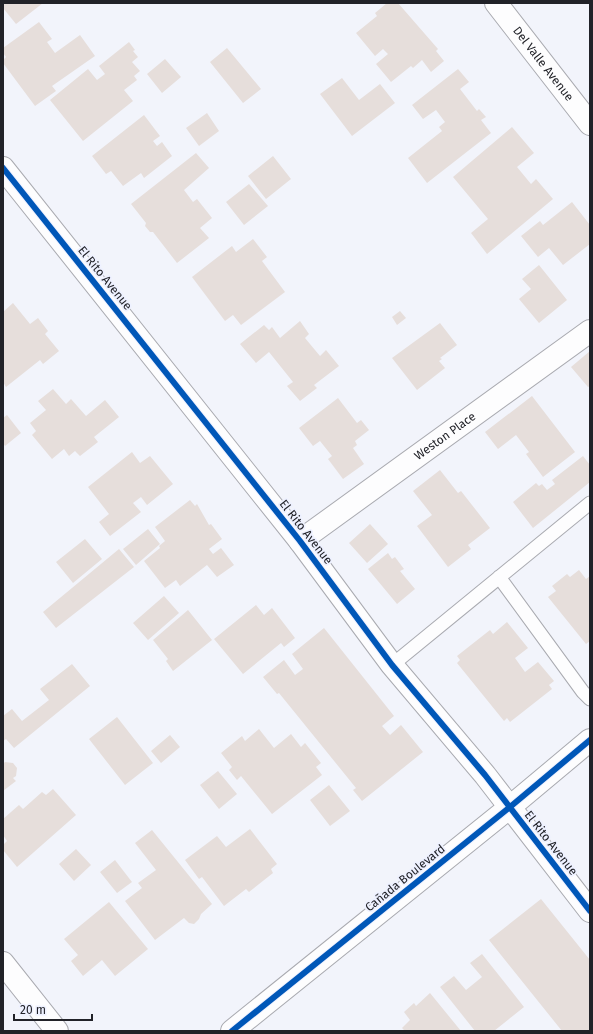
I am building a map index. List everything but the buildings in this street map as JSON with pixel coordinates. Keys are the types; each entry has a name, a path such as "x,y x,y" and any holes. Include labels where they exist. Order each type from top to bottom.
{"street":[{"name":"Del Valle Avenue","path":"496,3 590,124"},
{"name":"El Rito Avenue","path":"3,168 300,541 392,665 510,807 590,911"},
{"name":"Weston Place","path":"300,541 590,331"},
{"name":"Cañada Boulevard","path":"232,1031 510,807 590,740"},
{"path":"3,963 57,1031"}],"lane":[{"path":"392,665 590,503"},
{"path":"499,577 583,692 590,699"}],"cycle path":[{"path":"3,168 300,541 392,665 485,775 590,911"},
{"path":"232,1031 510,807 590,740"}]}
